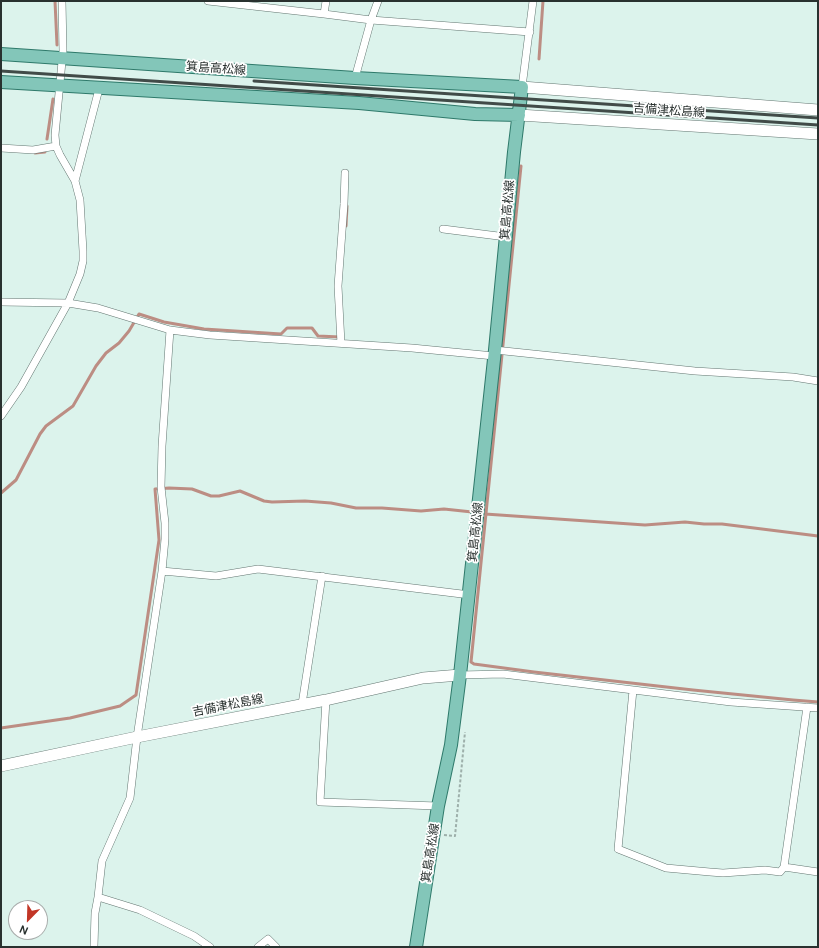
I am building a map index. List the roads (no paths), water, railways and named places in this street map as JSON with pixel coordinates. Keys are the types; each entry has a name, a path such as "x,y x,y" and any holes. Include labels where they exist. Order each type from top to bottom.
{"main road":[{"name":"箕島高松線","path":"1,54 355,78 522,87 506,237 498,352 470,595 451,745 438,806 416,947"},
{"path":"1,82 99,89 359,103 475,114 519,115"},
{"name":"吉備津松島線","path":"522,87 818,110"},
{"name":"吉備津松島線","path":"519,115 818,134"},
{"name":"吉備津松島線","path":"1,766 137,737 326,700 423,678 460,675"}],"street":[{"path":"1,416 21,387 68,304 80,274 82,261 80,200 75,181 56,146 54,135 62,59 62,1"},
{"path":"208,1 371,20 530,32"},
{"path":"324,14 326,1"},
{"path":"355,78 371,20 378,1"},
{"path":"522,87 533,1"},
{"path":"75,181 99,89"},
{"path":"1,148 33,150 56,146"},
{"path":"340,340 338,286 345,173"},
{"path":"443,229 506,237"},
{"path":"1,302 68,304 98,308 170,330 210,335 340,340 498,352 818,381"},
{"path":"94,947 95,913 102,861 130,798 137,737 162,571 165,539 161,488 170,330"},
{"path":"162,571 216,576 258,569 470,595"},
{"path":"302,704 322,576"},
{"path":"460,675 503,674 731,702 818,708"},
{"path":"633,690 618,849 666,868 704,872 723,873 765,870 780,872 784,867 807,707"},
{"path":"326,700 320,802 438,806"},
{"path":"784,867 818,872"},
{"path":"98,897 140,910 194,936 210,947"},
{"path":"258,947 268,939 276,947"}],"waterway":[{"path":"55,1 57,45"},
{"path":"539,59 543,1"},
{"path":"47,139 53,99"},
{"path":"35,153 45,152"},
{"path":"521,166 471,662 474,664 534,672 818,702"},
{"path":"346,226 347,206"},
{"path":"1,493 16,480 40,434 46,426 73,406 96,366 106,353 119,343 129,331 139,314 164,322 204,329 281,334 287,328 312,328 318,336 340,337"},
{"path":"1,728 70,718 120,706 136,695 159,540 155,489 192,489 211,496 219,496 240,491 264,501 272,502 305,501 331,503 356,508 421,511 444,509 472,512"},
{"path":"485,514 645,525 685,522 722,524 818,536"}],"railway":[{"path":"1,71 818,125"},
{"path":"254,81 818,118"}]}
